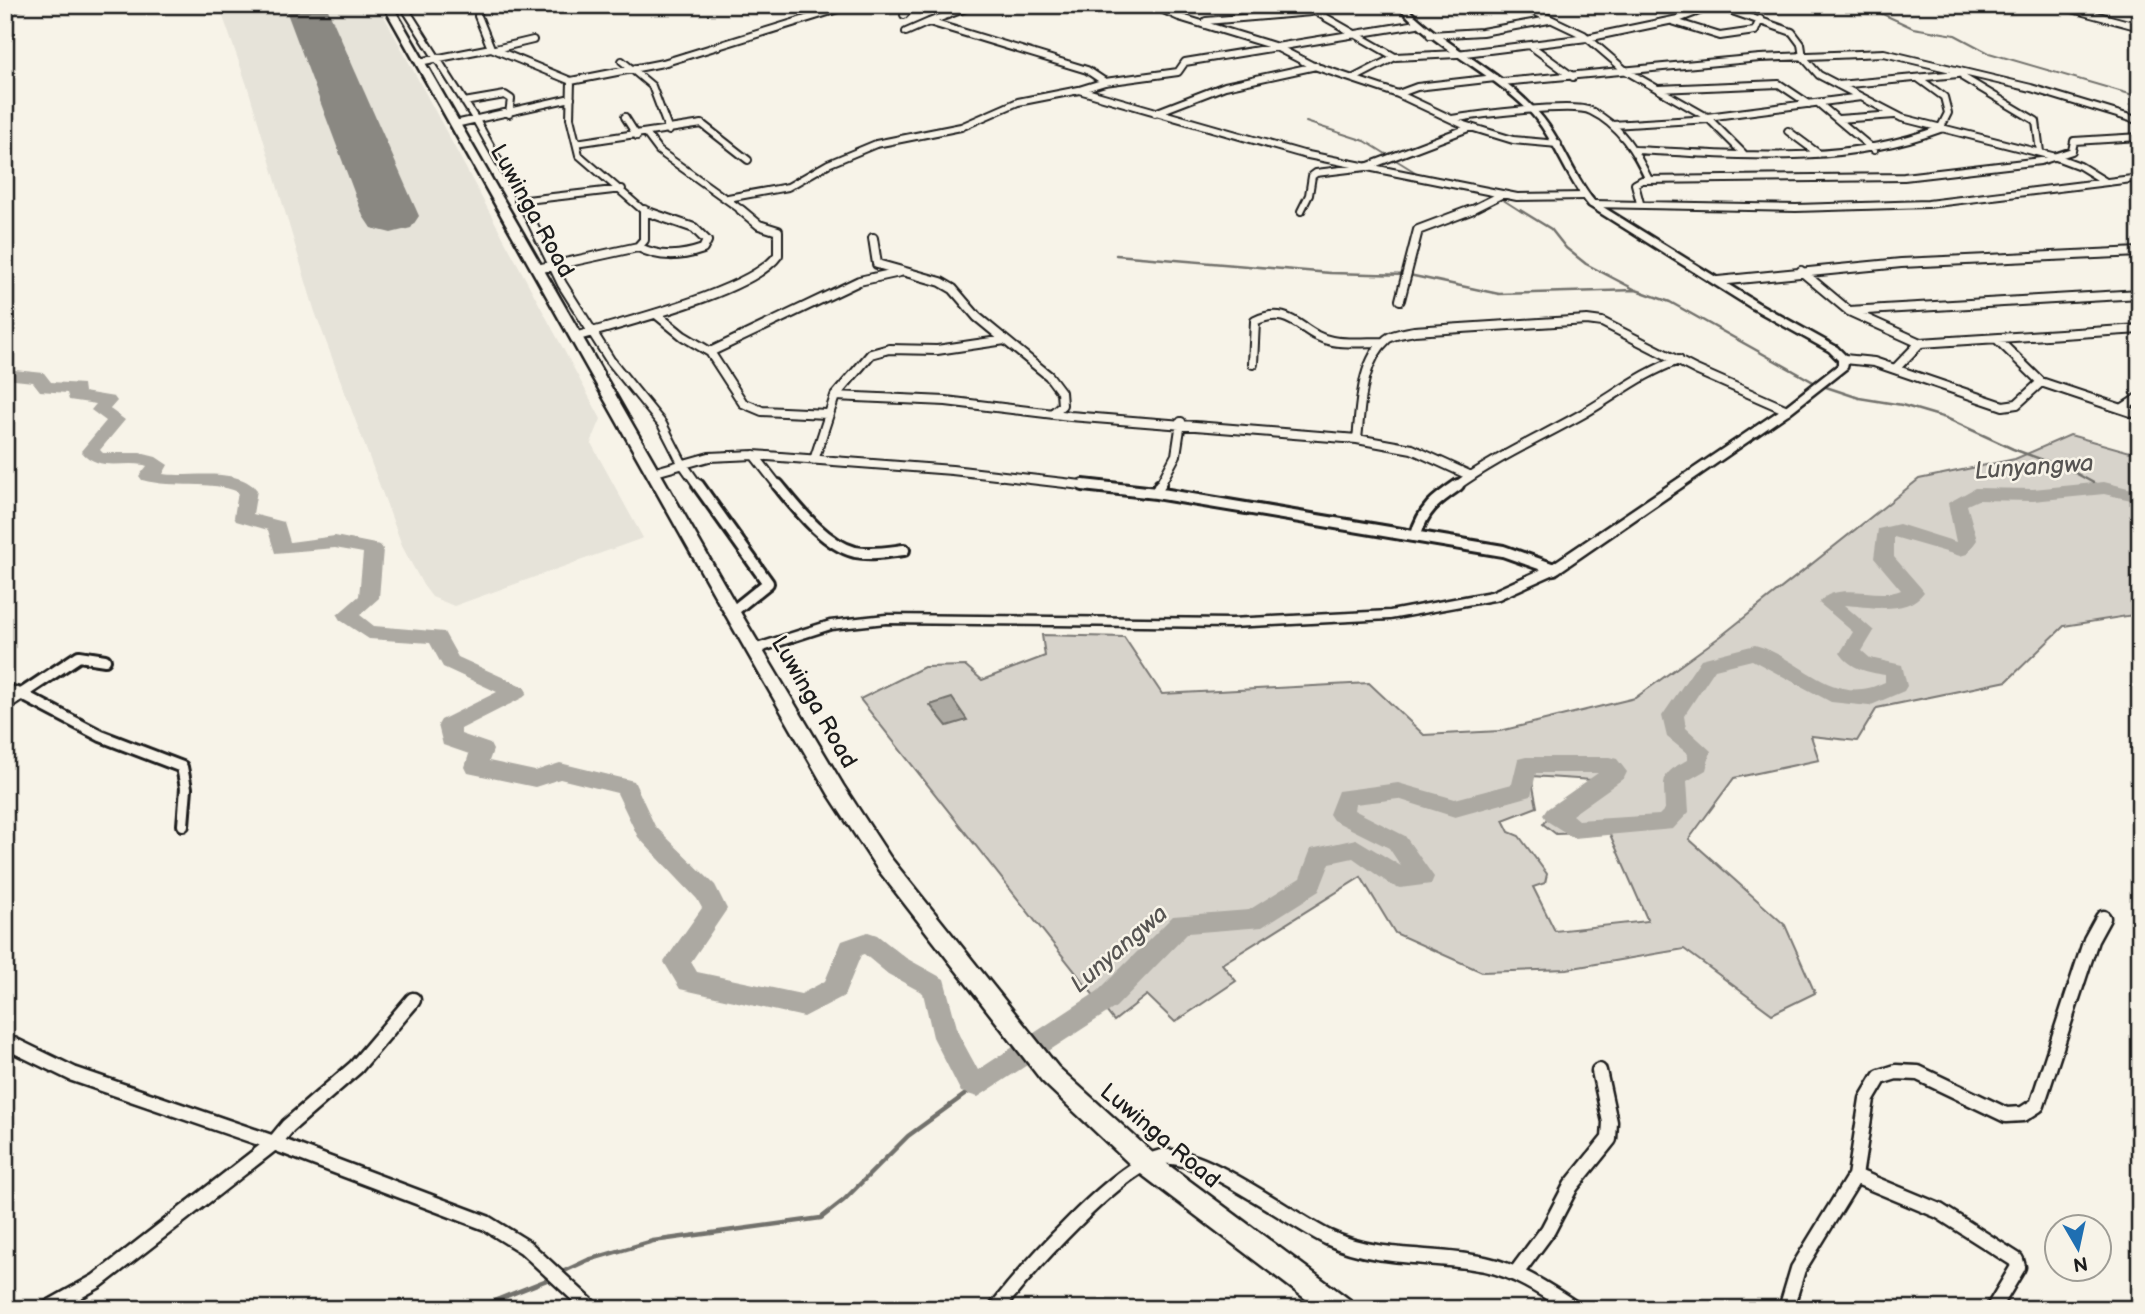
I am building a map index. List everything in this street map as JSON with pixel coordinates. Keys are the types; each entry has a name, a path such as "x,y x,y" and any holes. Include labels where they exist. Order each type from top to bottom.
{"highway":[{"name":"Luwinga Road","path":"401,16 427,60 455,124 545,266 575,337 652,473 843,800 883,862 1050,1074 1146,1163 1341,1309"}],"street":[{"path":"479,5 478,16 492,48 571,81 634,71 762,36 851,5"},
{"path":"904,15 912,5"},
{"path":"906,32 974,5"},
{"path":"1152,5 1274,46 1315,66 1398,94 1471,127 1513,140 1558,144"},
{"path":"1304,5 1311,12 1356,33 1395,57"},
{"path":"1400,5 1430,35 1499,80 1533,111 1558,144 1589,200 1833,349 1843,359 1864,360 1895,369 2003,406 2017,404 2041,382"},
{"path":"1521,5 1587,37 1626,71 1709,118 1743,153"},
{"path":"1354,78 1395,57 1457,54 1587,37 1672,21 1715,5 1792,32 1801,44 1803,57 1819,75 1895,115 1940,129 2056,157 2080,166 2106,182"},
{"path":"2057,5 2140,27"},
{"path":"2071,9 2083,5"},
{"path":"1197,22 1311,12"},
{"path":"1672,21 1725,37 1755,31 1760,19"},
{"path":"1430,35 1482,32 1549,20"},
{"path":"929,22 1087,70 1105,82"},
{"path":"728,198 788,187 828,164 876,144 961,127 1018,102 1105,82 1178,72 1185,62 1417,24"},
{"path":"427,60 533,40"},
{"path":"1531,46 1573,78"},
{"path":"1398,94 1417,87 1499,80 1573,78 1626,71 1884,53 2031,88 2140,121"},
{"path":"427,60 476,120 519,201 545,266 593,331 610,360 662,424 682,463 768,583 732,612"},
{"path":"622,61 652,86 668,131"},
{"path":"1155,113 1225,86 1315,66"},
{"path":"1835,85 1960,73 2033,118 2037,124 2040,152"},
{"path":"1635,150 1819,154 1874,150 1919,139 1940,129 1948,113 1945,99 1918,78"},
{"path":"545,266 638,247 658,256 681,256 703,249 707,241 694,228 645,211 579,155 570,117 571,81"},
{"path":"1657,89 1781,84 1809,104"},
{"path":"1079,90 1257,143 1503,194 1546,199 1796,208 1928,204 2140,178"},
{"path":"464,102 505,95 511,99 509,114"},
{"path":"1612,125 1709,118 1864,97"},
{"path":"455,124 571,98"},
{"path":"1818,103 1874,150"},
{"path":"1452,119 1496,111 1583,108 1597,113 1612,125 1635,150 1649,180"},
{"path":"1838,119 1895,115"},
{"path":"625,117 637,136"},
{"path":"576,143 647,135 702,124 748,160"},
{"path":"1301,211 1309,195 1312,176 1366,167 1407,149 1471,127"},
{"path":"1788,131 1819,154"},
{"path":"575,337 656,314 685,300 751,278 776,258 780,245 778,231 759,225 728,198 659,151 647,135"},
{"path":"1640,203 1635,184 1649,180 1904,177 2056,157 2072,151 2074,141 2079,140 2140,137"},
{"path":"519,201 622,189"},
{"path":"1400,300 1419,230 1484,205 1503,194"},
{"path":"638,247 644,240 645,211"},
{"path":"873,238 877,264"},
{"path":"1718,281 1801,271 2140,252"},
{"path":"877,264 941,282 953,289 977,317 1049,376 1060,392 1062,405 1053,414"},
{"path":"859,281 877,264"},
{"path":"1801,271 1849,311 1883,329 1920,343 2140,329"},
{"path":"710,352 859,281 903,272"},
{"path":"1849,311 2140,294"},
{"path":"656,314 683,337 710,352 743,403 762,411 827,414"},
{"path":"1253,364 1255,321 1265,316 1297,320 1311,334 1332,341 1383,342 1414,331 1530,326 1587,320 1616,327 1679,360 1787,410"},
{"path":"814,460 835,396 862,361 879,350 928,351 1005,340"},
{"path":"1998,340 2041,382 2140,415"},
{"path":"1357,439 1365,376 1383,342"},
{"path":"1895,369 1920,343"},
{"path":"755,649 830,625 886,619 1231,623 1390,615 1494,596 1553,569 1787,410 1840,369 1843,359"},
{"path":"1416,536 1421,516 1428,506 1505,453 1586,412 1653,369 1679,360"},
{"path":"835,396 946,401 1053,414 1181,422 1357,439 1412,449 1471,476"},
{"path":"2123,408 2140,397"},
{"path":"1156,493 1176,455 1181,422"},
{"path":"652,473 682,463 722,455 952,470 1156,493 1503,551 1553,569"},
{"path":"754,455 786,496 850,550 870,553 904,550"},
{"path":"5,705 79,656 105,660"},
{"path":"5,690 21,694 101,736 182,767 186,788 183,825"},
{"path":"1786,1309 1798,1269 1855,1176 1867,1099 1880,1077 1896,1072 1918,1073 2006,1115 2022,1114 2037,1105 2091,940 2103,918"},
{"path":"47,1309 97,1281 274,1143 288,1126 356,1067 413,1000"},
{"path":"5,1041 73,1074 274,1143 486,1223 525,1247 592,1309"},
{"path":"1516,1273 1548,1230 1572,1185 1609,1139 1610,1122 1599,1071"},
{"path":"996,1309 1019,1279 1116,1185 1146,1163 1165,1157 1213,1171 1331,1240 1410,1259 1485,1264 1516,1273 1575,1309"},
{"path":"1855,1176 1883,1186 1944,1216 2016,1259 2018,1267 1993,1309"}],"shaded area":[{"path":"219,5 378,5 601,419 591,443 643,538 454,606 432,597 403,548 315,312 248,88"},
{"path":"2070,435 2130,452 2140,445 2140,614 2064,626 2007,681 1877,708 1857,741 1811,736 1819,760 1734,778 1689,839 1785,925 1815,993 1772,1014 1684,949 1567,969 1482,972 1395,933 1361,877 1222,964 1236,981 1175,1022 1147,995 1114,1021 860,699 924,667 966,666 982,680 1045,656 1042,635 1124,637 1162,694 1369,683 1424,735 1500,731 1635,698 1721,636 1919,479 2015,459","holes":["1531,776 1593,780 1557,805 1543,824 1556,834 1609,832 1648,921 1555,931 1533,887 1545,883 1547,874 1519,836 1509,832 1503,820 1537,807"]},
{"path":"952,698 967,720 947,726 930,705"}],"waterway":[{"name":"Lunyangwa","path":"5,13 36,5"},
{"path":"1863,5 1913,28 1955,35 1989,53 2140,97"},
{"path":"1306,122 1365,141 1420,175"},
{"path":"1497,196 1522,212"},
{"path":"1520,210 1551,229 1566,248 1586,264 1634,289"},
{"path":"1116,255 1330,273 1409,275 1499,294 1636,290 1670,302 1817,384 1859,398 1902,405 1946,418 2013,449 2068,469 2101,487"},
{"name":"Lunyangwa","path":"5,374 38,377 46,387 77,388 75,396 108,401 100,410 116,420 90,451 96,457 149,460 159,465 148,476 161,480 212,480 236,484 248,490 243,517 277,526 282,549 335,542 373,549 369,598 347,615 369,632 437,637 450,662 516,692 449,725 451,739 482,750 476,767 535,779 560,771 626,787 646,831 706,892 715,909 677,962 689,981 804,1006 835,988 851,948 868,942 897,966 935,987 946,1037 971,1083 978,1085 1107,999 1182,923 1253,920 1310,884 1320,856 1356,848 1400,878 1422,877 1397,842 1341,814 1346,797 1398,791 1455,808 1523,790 1526,765 1609,765 1616,772 1555,815 1574,829 1665,823 1677,812 1675,777 1698,764 1700,751 1675,731 1673,716 1708,664 1755,652 1831,695 1869,699 1896,686 1895,670 1864,664 1850,653 1864,631 1829,603 1843,598 1892,602 1914,592 1884,558 1885,533 1899,530 1960,550 1967,540 1957,503 1975,494 2033,495 2104,488 2140,497"},
{"name":"Lunyangwa","path":"2098,485 2104,488"},
{"path":"558,1274 588,1260 653,1241 821,1218 844,1200 908,1136 978,1085"},
{"path":"474,1309 552,1278"}],"runway":[{"path":"305,5 391,216"}]}
